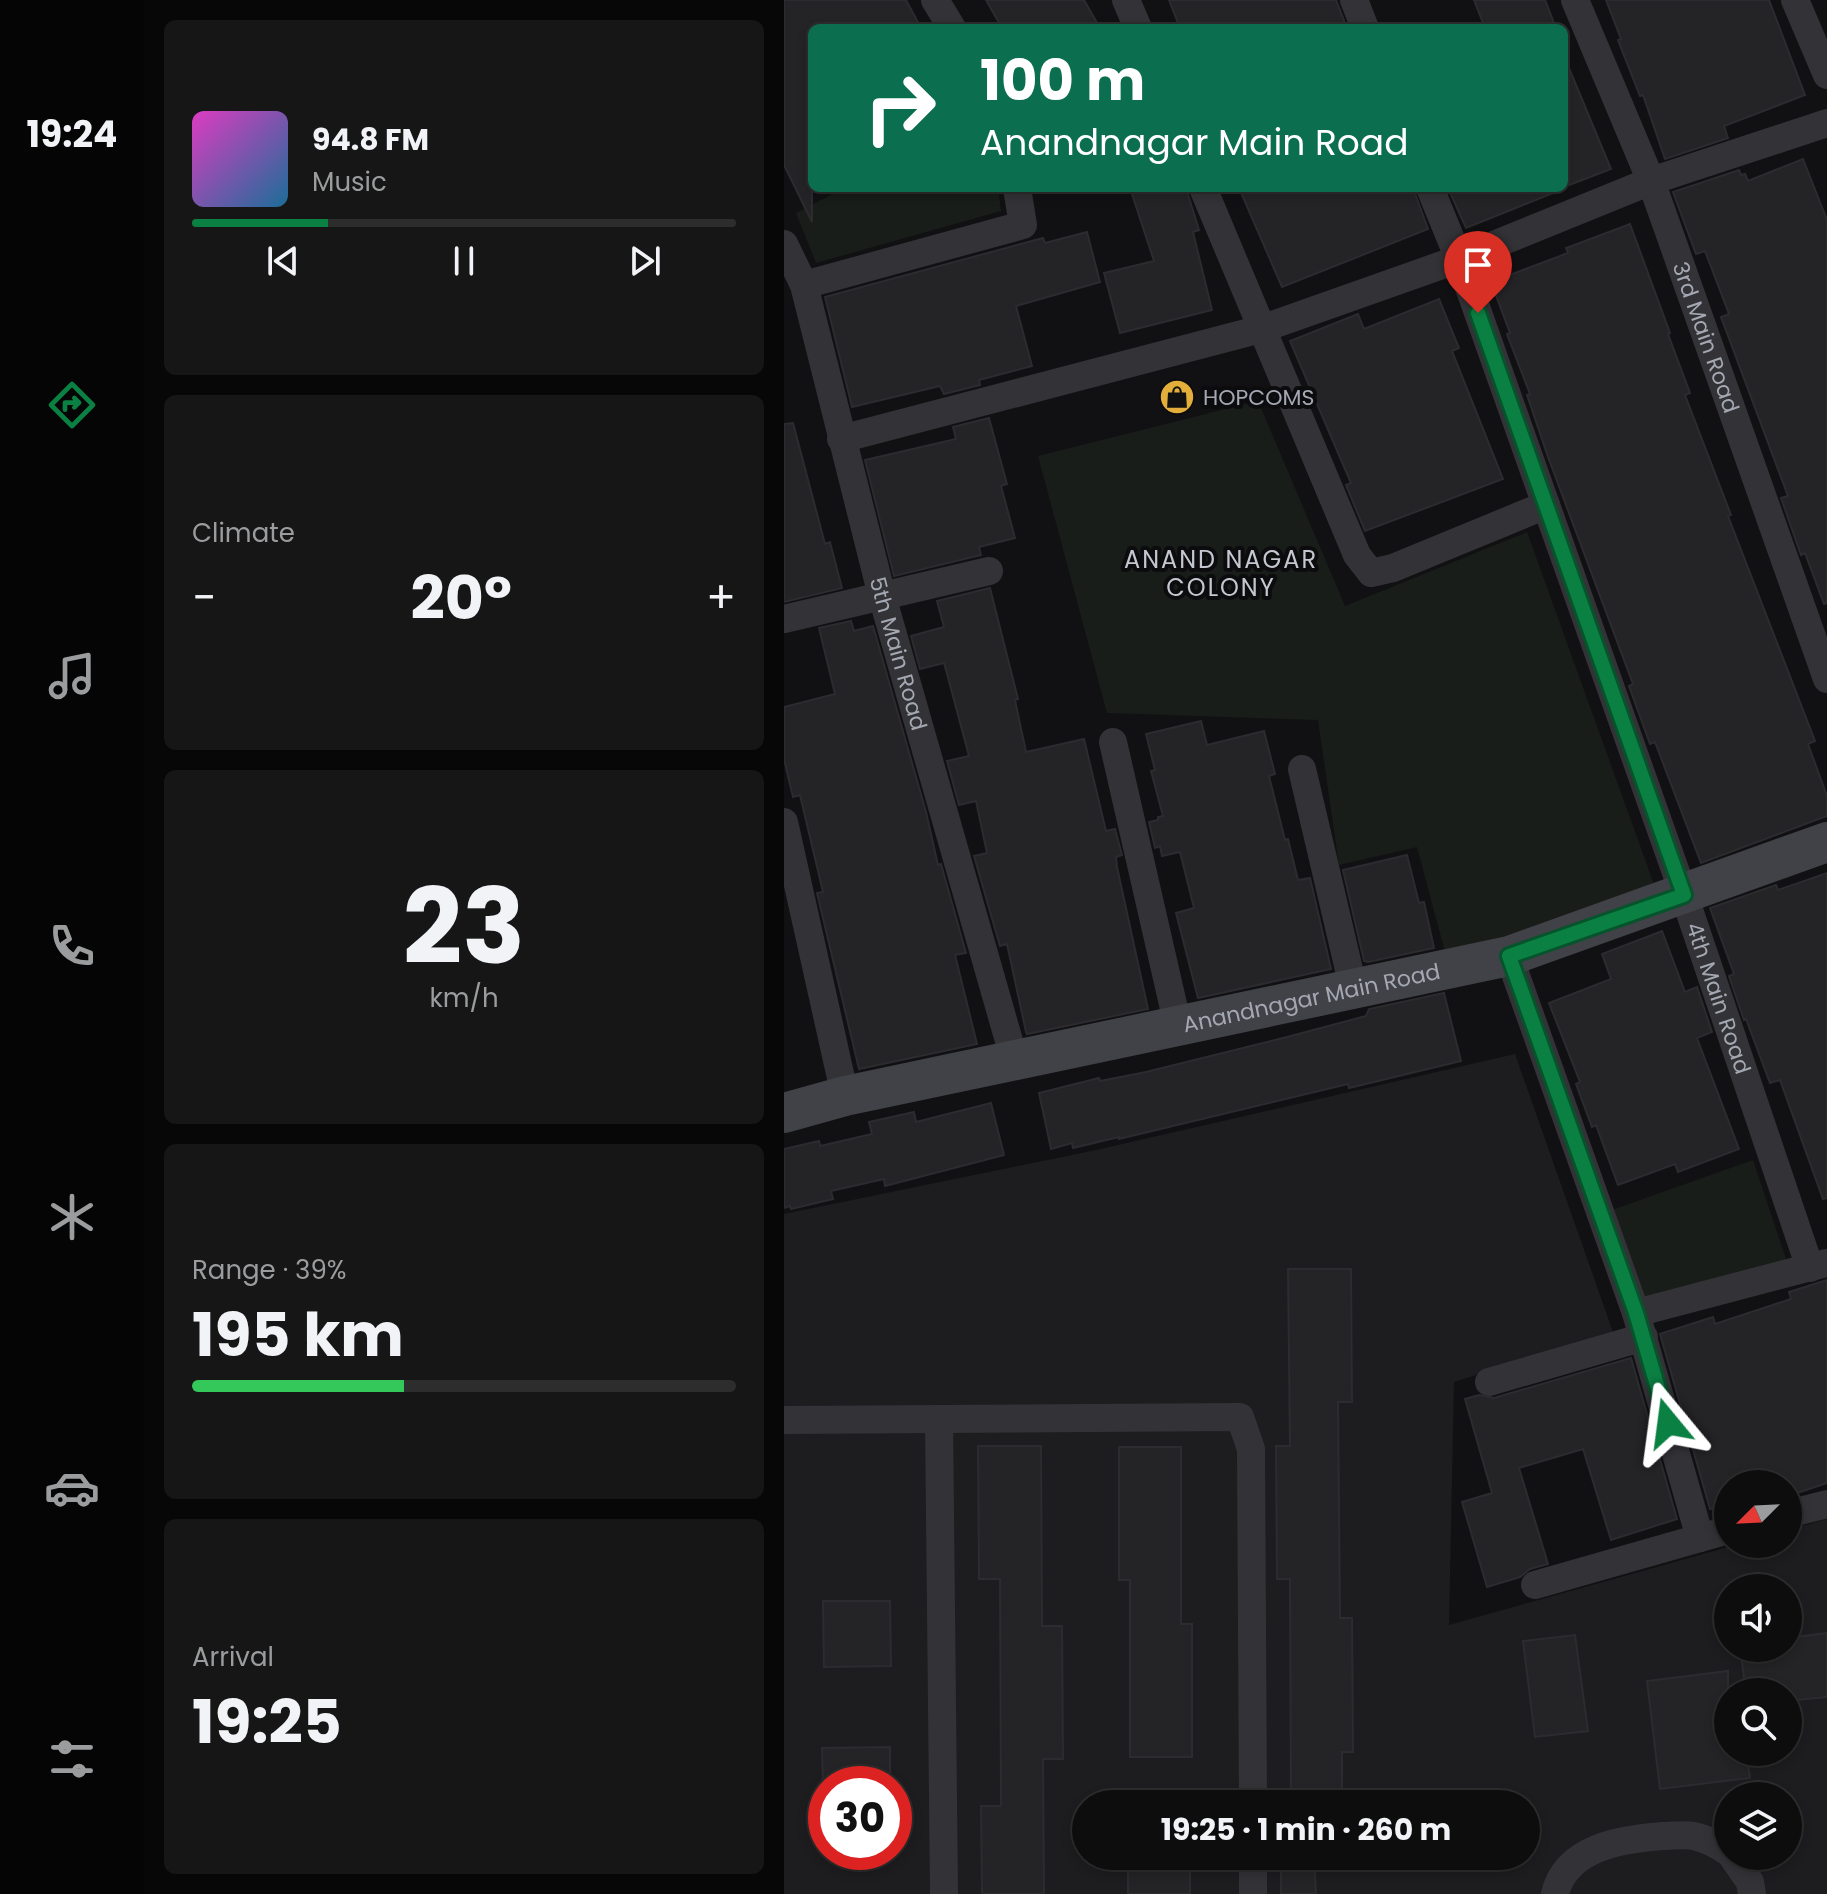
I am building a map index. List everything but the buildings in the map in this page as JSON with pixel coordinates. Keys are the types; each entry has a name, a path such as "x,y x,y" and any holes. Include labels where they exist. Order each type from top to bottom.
{"street":[{"path":"935,0 950,24"},
{"path":"1126,0 1136,24"},
{"path":"1354,0 1363,24"},
{"name":"3rd Main Road","path":"1575,0 1651,181 1827,679"},
{"path":"1795,0 1827,75"},
{"path":"841,439 1261,329 1459,259 1651,181 1827,123"},
{"path":"804,285 1023,225 1018,192"},
{"path":"1205,192 1357,555 1371,573 1393,568 1546,505"},
{"name":"4th Main Road","path":"1432,192 1459,259 1818,1265"},
{"name":"5th Main Road","path":"784,244 804,285 882,596 1015,1062"},
{"path":"784,619 989,571"},
{"path":"1113,742 1178,1026"},
{"path":"1302,769 1354,991"},
{"path":"784,822 845,1096"},
{"name":"Anandnagar Main Road","path":"784,1113 845,1096 1509,956 1827,842"},
{"path":"1509,956 1640,1325 1700,1538"},
{"path":"1489,1382 1640,1325 1818,1265"},
{"path":"784,1420 1240,1417 1251,1449 1253,1790"},
{"path":"939,1420 944,1894"},
{"path":"1802,1510 1827,1504"},
{"path":"1535,1585 1714,1534"},
{"path":"1555,1894 1559,1879 1571,1865 1585,1855 1625,1839 1690,1835 1714,1842"},
{"path":"1253,1870 1253,1894"},
{"path":"1741,1870 1750,1882 1752,1894"}],"shaded area":[{"path":"836,192 999,192 1001,211 816,263 796,213"},
{"path":"1258,401 1345,606 1527,532 1655,887 1499,940 1445,952 1417,847 1339,865 1318,720 1107,713 1038,456"},
{"path":"1515,1054 1613,1332 1454,1382 1449,1625 1714,1551 1714,1558 1802,1558 1802,1526 1827,1519 1827,1894 784,1894 784,1214 1096,1150"},
{"path":"1753,1160 1787,1262 1644,1299 1609,1211"}],"place":[{"name":"HOPCOMS","path":"1177,397"}],"district":[{"name":"ANAND NAGAR COLONY","path":"1221,574"}],"route":[{"path":"1478,313 1684,895 1509,956 1636,1313 1668,1423"}]}
